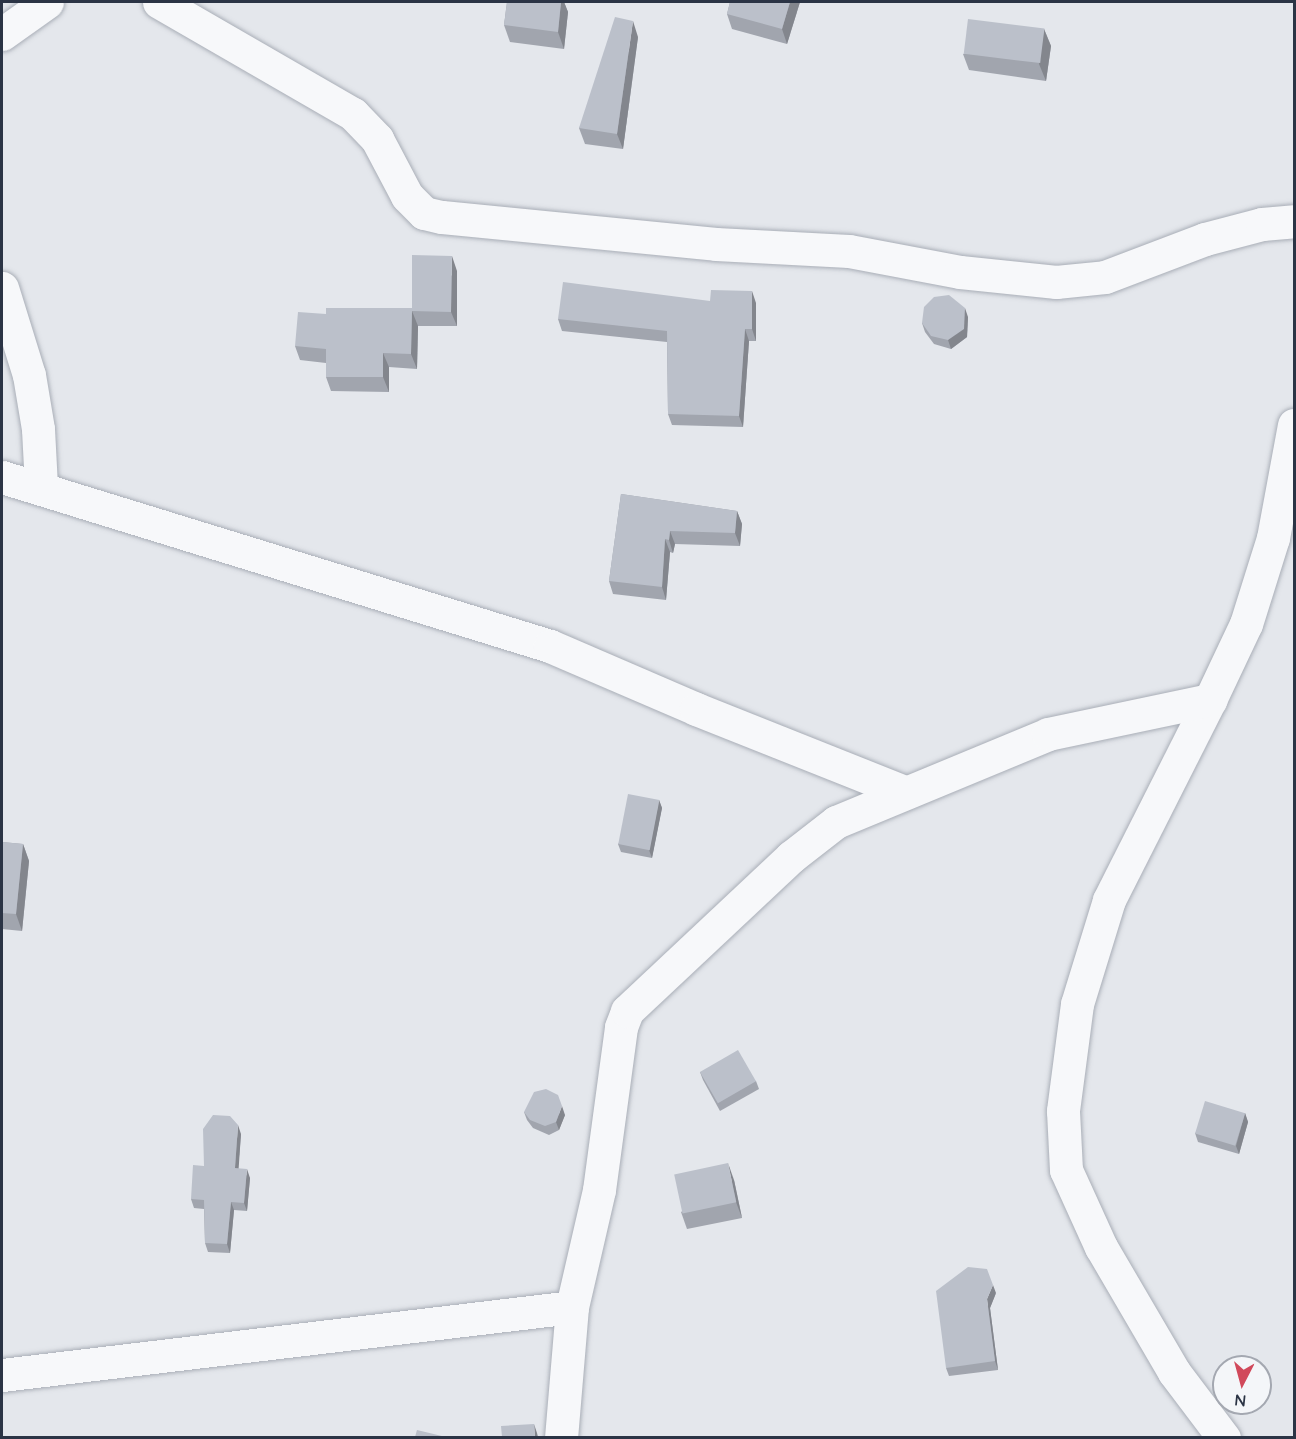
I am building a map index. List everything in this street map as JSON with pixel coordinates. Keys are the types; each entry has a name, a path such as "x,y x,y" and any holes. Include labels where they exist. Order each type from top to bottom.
{"street":[{"path":"2,34 47,2"},
{"path":"159,2 353,114 377,139 407,196 424,213 442,217 716,244 849,251 960,272 1056,282 1105,277 1205,239 1262,224 1294,221"},
{"path":"2,288 29,375 38,429 41,487"},
{"path":"1224,1437 1174,1372 1101,1247 1066,1170 1063,1112 1077,1004 1109,900 1246,624 1273,538 1294,425"},
{"path":"2,477 41,487 550,645 696,709 904,792"},
{"path":"561,1437 572,1307 599,1190 621,1027 627,1011 791,857 836,822 1048,734 1210,700"},
{"path":"2,1375 572,1307"}],"building":[{"path":"507,2 561,2 558,32 504,25"},
{"path":"730,2 790,2 782,29 727,14"},
{"path":"615,17 633,21 617,134 579,128"},
{"path":"968,19 1044,28 1040,63 964,54"},
{"path":"412,255 452,256 451,312 412,311 411,354 383,353 383,377 326,377 326,349 295,346 298,312 326,314 326,308 412,308"},
{"path":"563,282 710,301 711,290 752,291 752,329 745,329 739,416 668,414 667,331 558,319"},
{"path":"949,295 965,308 964,329 948,340 931,336 922,323 924,307 934,297"},
{"path":"621,494 737,511 735,533 670,531 669,540 665,539 662,587 609,581"},
{"path":"628,794 659,800 650,850 618,844"},
{"path":"2,842 23,844 16,914 2,913"},
{"path":"738,1050 756,1081 718,1103 700,1072"},
{"path":"546,1089 558,1095 562,1106 556,1122 545,1126 530,1120 524,1112 534,1092"},
{"path":"1205,1101 1245,1113 1235,1146 1195,1134"},
{"path":"213,1115 230,1116 238,1125 235,1168 247,1169 244,1203 231,1202 227,1244 205,1243 204,1200 191,1199 193,1165 204,1166 203,1129"},
{"path":"728,1163 736,1202 683,1214 674,1174"},
{"path":"968,1267 987,1269 993,1285 987,1299 995,1361 946,1368 936,1291"},
{"path":"534,1424 535,1437 502,1437 501,1426"},
{"path":"417,1430 446,1437 415,1437"}]}
